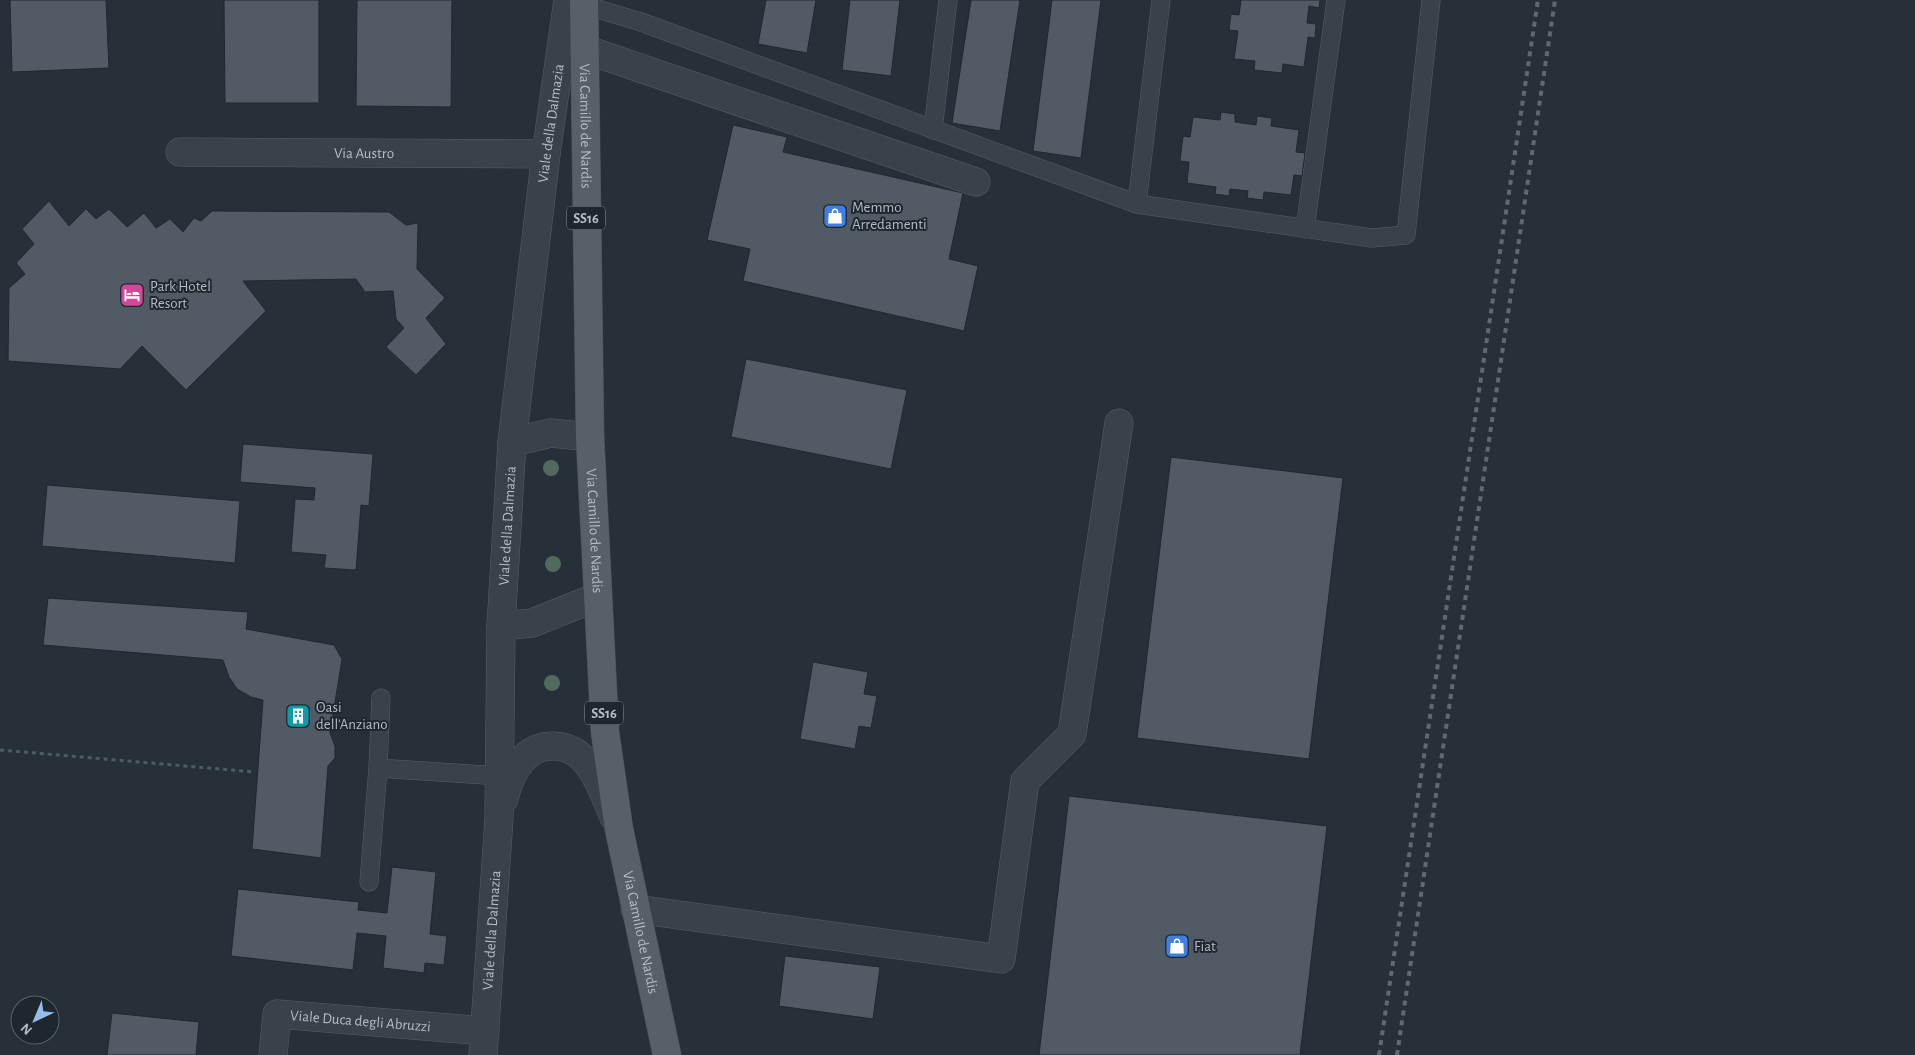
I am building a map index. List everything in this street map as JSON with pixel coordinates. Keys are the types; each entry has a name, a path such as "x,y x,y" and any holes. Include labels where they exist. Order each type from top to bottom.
{"main road":[{"name":"Via Camillo de Nardis","path":"579,2 584,49 590,437 605,732 618,829 667,1055"}],"street":[{"name":"Viale della Dalmazia","path":"484,1043 499,818 501,626 512,442 546,154 579,2"},
{"path":"584,49 976,182"},
{"name":"Via Austro","path":"180,152 585,154"},
{"path":"635,908 1001,959 1025,781 1072,734 1119,423"},
{"path":"512,442 551,433 590,437"},
{"path":"501,626 532,623 597,597"},
{"path":"499,818 504,796 516,768 525,756 538,749 552,745 568,748 587,763 604,794 618,829"},
{"name":"Viale Duca degli Abruzzi","path":"273,1055 277,1014 484,1043"}],"lane":[{"path":"933,130 948,0"},
{"path":"1137,204 1162,0"},
{"path":"1304,228 1336,0"},
{"path":"579,2 641,22 1137,204 1372,238 1406,235 1432,0"},
{"path":"369,882 378,768 381,698"},
{"path":"378,768 500,776"}],"path":[{"path":"0,750 255,772"}],"building":[{"path":"10,0 106,0 109,68 12,72"},
{"path":"224,0 319,0 319,103 225,103"},
{"path":"357,0 452,0 451,107 356,106"},
{"path":"766,0 816,0 807,53 758,44"},
{"path":"850,0 900,0 891,76 842,70"},
{"path":"971,0 1020,0 1000,131 952,123"},
{"path":"1052,0 1101,0 1081,158 1033,151"},
{"path":"1241,0 1320,0 1319,8 1309,6 1307,23 1316,24 1315,38 1308,37 1304,67 1283,64 1282,73 1254,70 1255,61 1234,59 1238,31 1229,30 1231,14 1239,15"},
{"path":"1221,112 1235,114 1235,122 1256,125 1257,116 1272,118 1271,126 1299,130 1296,152 1305,153 1302,176 1294,175 1291,195 1264,192 1263,200 1247,198 1248,191 1230,189 1229,196 1215,194 1216,187 1187,183 1189,162 1180,161 1183,136 1190,137 1193,117 1220,120"},
{"name":"Memmo Arredamenti","path":"733,125 787,137 783,152 963,193 949,259 978,266 964,331 743,281 750,249 707,240"},
{"name":"Park Hotel Resort","path":"49,201 69,226 86,209 96,219 109,209 127,227 144,213 156,228 170,219 183,232 194,218 201,221 212,211 389,212 406,225 418,223 417,269 445,298 426,318 446,344 416,375 386,347 404,328 396,319 393,291 365,292 356,279 243,281 266,311 186,390 142,346 120,369 8,361 9,288 25,274 16,263 34,244 22,229"},
{"path":"746,359 907,390 891,469 731,437"},
{"path":"243,444 373,454 369,506 361,505 356,570 324,568 326,555 291,552 295,499 314,500 315,488 240,482"},
{"path":"1171,457 1343,478 1309,759 1137,738"},
{"path":"47,485 240,501 235,563 42,546"},
{"name":"Oasi dell'Anziano","path":"48,598 248,612 246,629 334,645 342,659 330,733 335,746 335,758 328,766 321,858 252,849 263,700 251,697 237,689 229,677 223,660 43,645"},
{"path":"813,662 868,672 864,694 877,696 871,728 859,726 855,749 800,739"},
{"path":"1069,796 1327,826 1300,1055 1039,1055"},
{"path":"392,867 436,872 430,934 447,936 444,965 425,963 424,973 383,968 386,936 357,933 353,970 231,956 238,889 359,902 358,910 387,913"},
{"path":"785,956 880,967 873,1019 779,1006"},
{"path":"112,1013 199,1022 196,1055 107,1055"}],"railway":[{"path":"1379,1055 1538,0"},
{"path":"1397,1055 1555,0"}],"place":[{"name":"Memmo Arredamenti","path":"835,216"},
{"name":"Park Hotel Resort","path":"132,295"},
{"name":"Oasi dell'Anziano","path":"298,716"},
{"name":"Fiat","path":"1177,946"}]}
